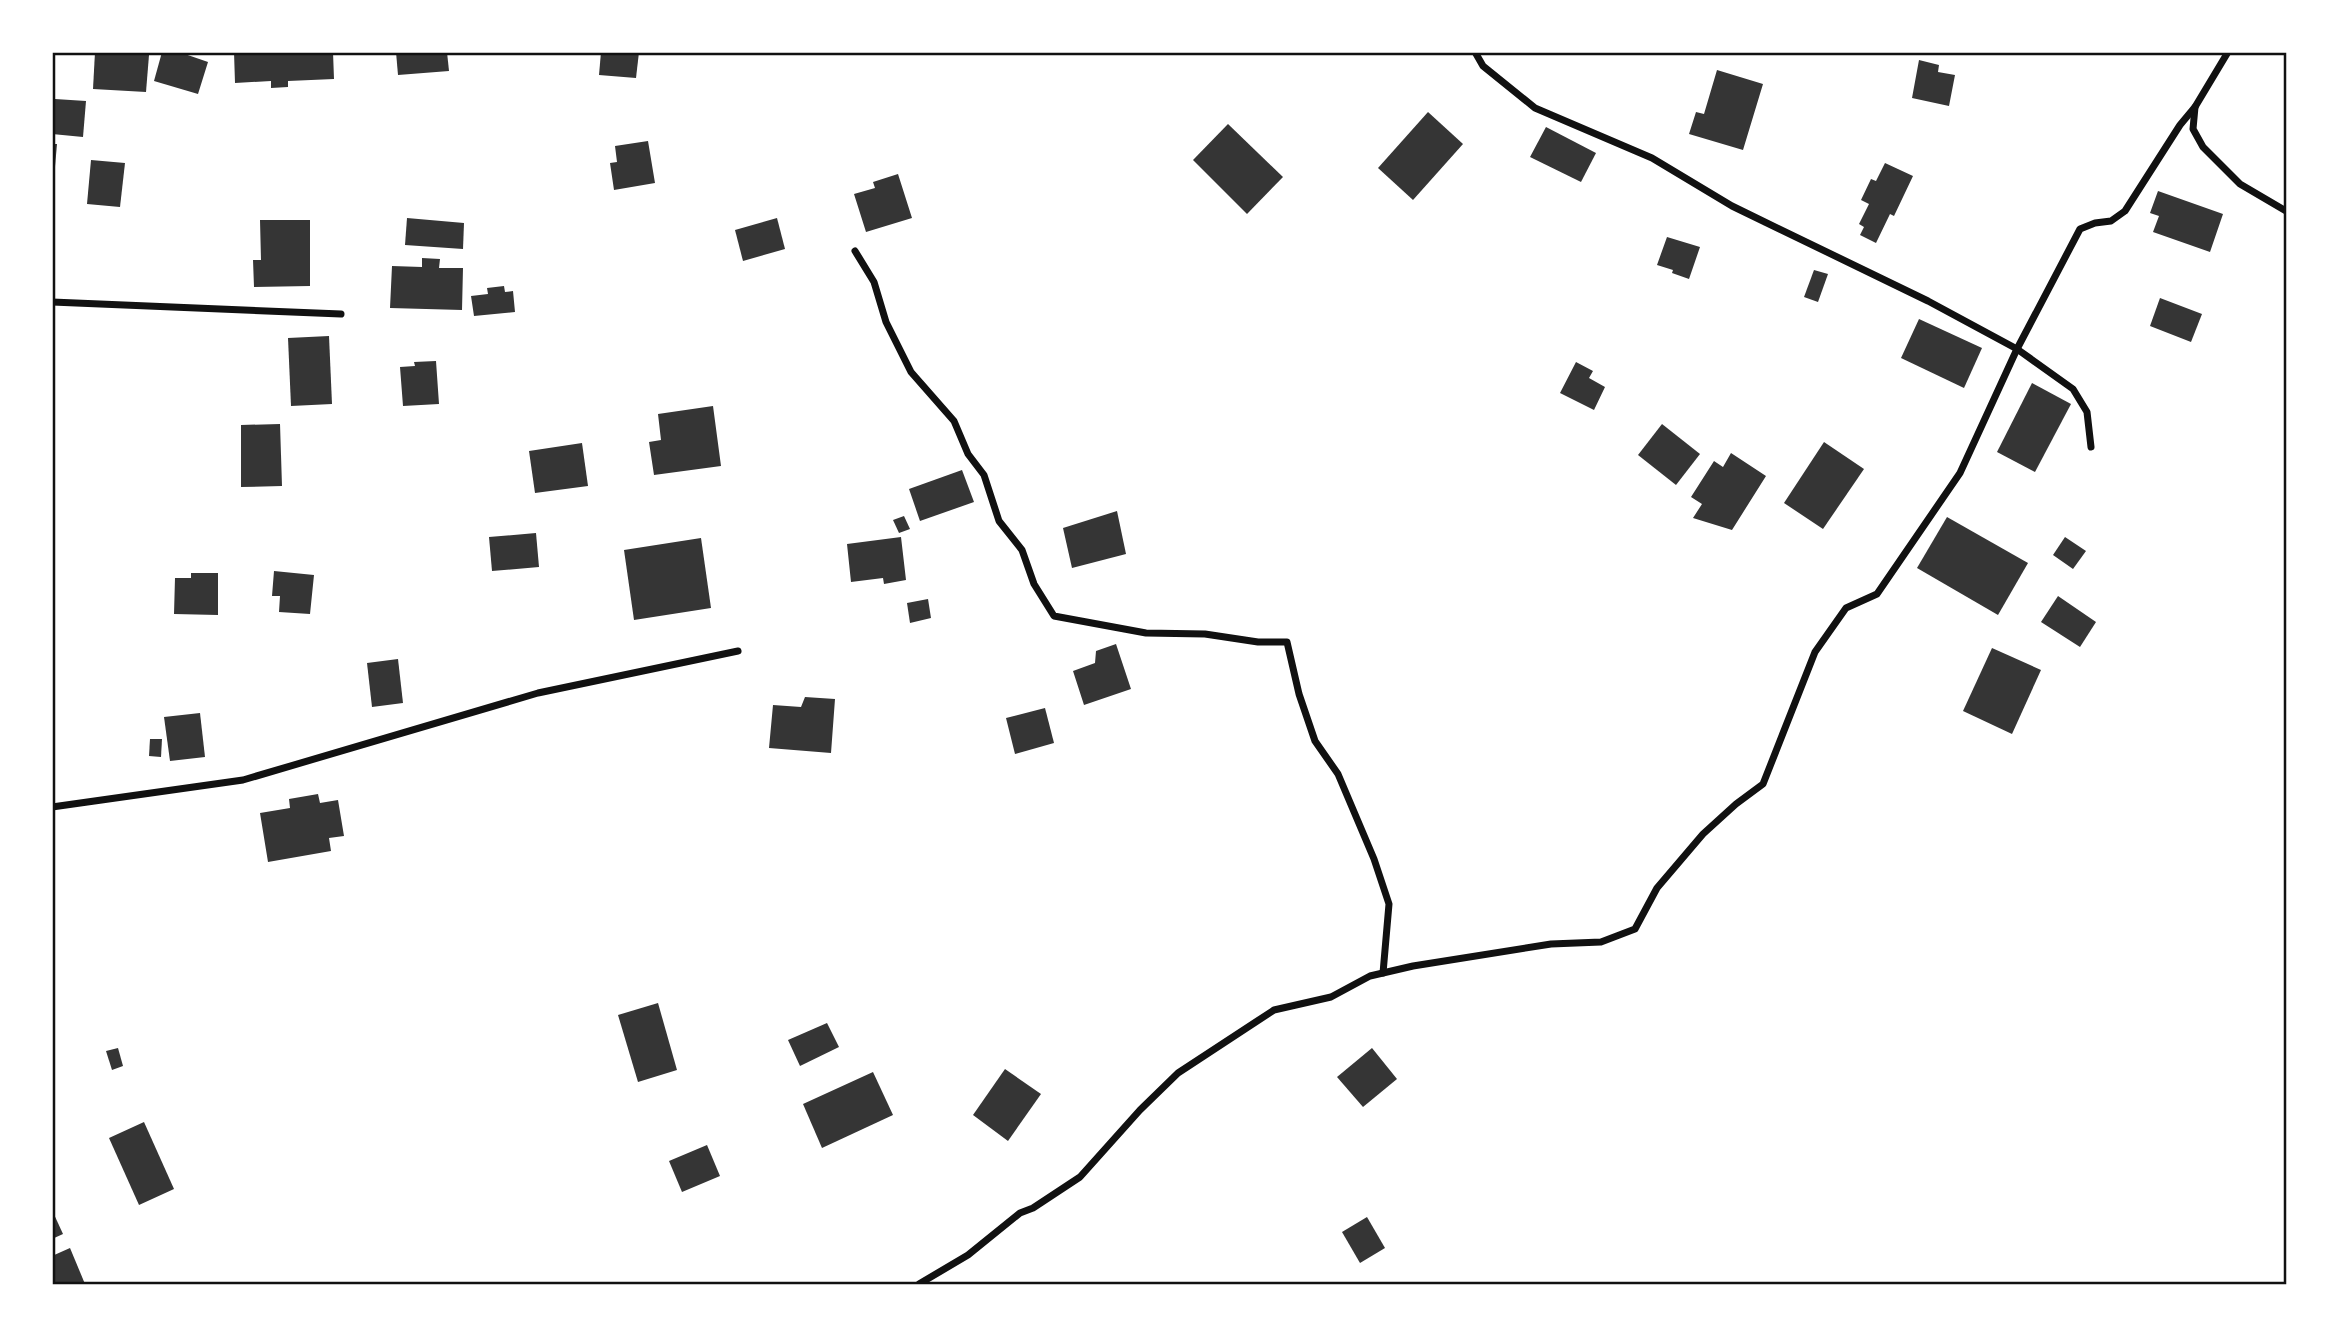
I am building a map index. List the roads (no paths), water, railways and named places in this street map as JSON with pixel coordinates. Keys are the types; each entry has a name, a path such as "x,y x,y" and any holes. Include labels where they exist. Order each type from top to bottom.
{"street":[{"path":"1475,52 1483,66 1535,108 1652,158 1732,206 1928,301 2017,349 2073,389 2087,412 2091,447"},
{"path":"919,1284 968,1255 1020,1213 1033,1208 1080,1177 1140,1110 1178,1073 1274,1010 1331,997 1370,976 1383,973 1550,944 1601,942 1635,929 1657,888 1703,834 1763,783 1815,652 1846,608 1877,593 1960,473 2017,349 2080,229 2111,221 2126,211 2228,52"},
{"path":"2195,107 2193,129 2203,147 2240,184 2287,211"},
{"path":"855,251 874,282 886,322 911,372 954,421 968,454 984,475 999,521 1022,550 1034,584 1054,616 1146,633 1205,634 1258,642 1287,642 1299,694 1315,741 1338,774 1374,859 1389,904 1383,973"},
{"path":"52,302 341,314"},
{"path":"52,807 243,780 538,693 738,651"}]}
